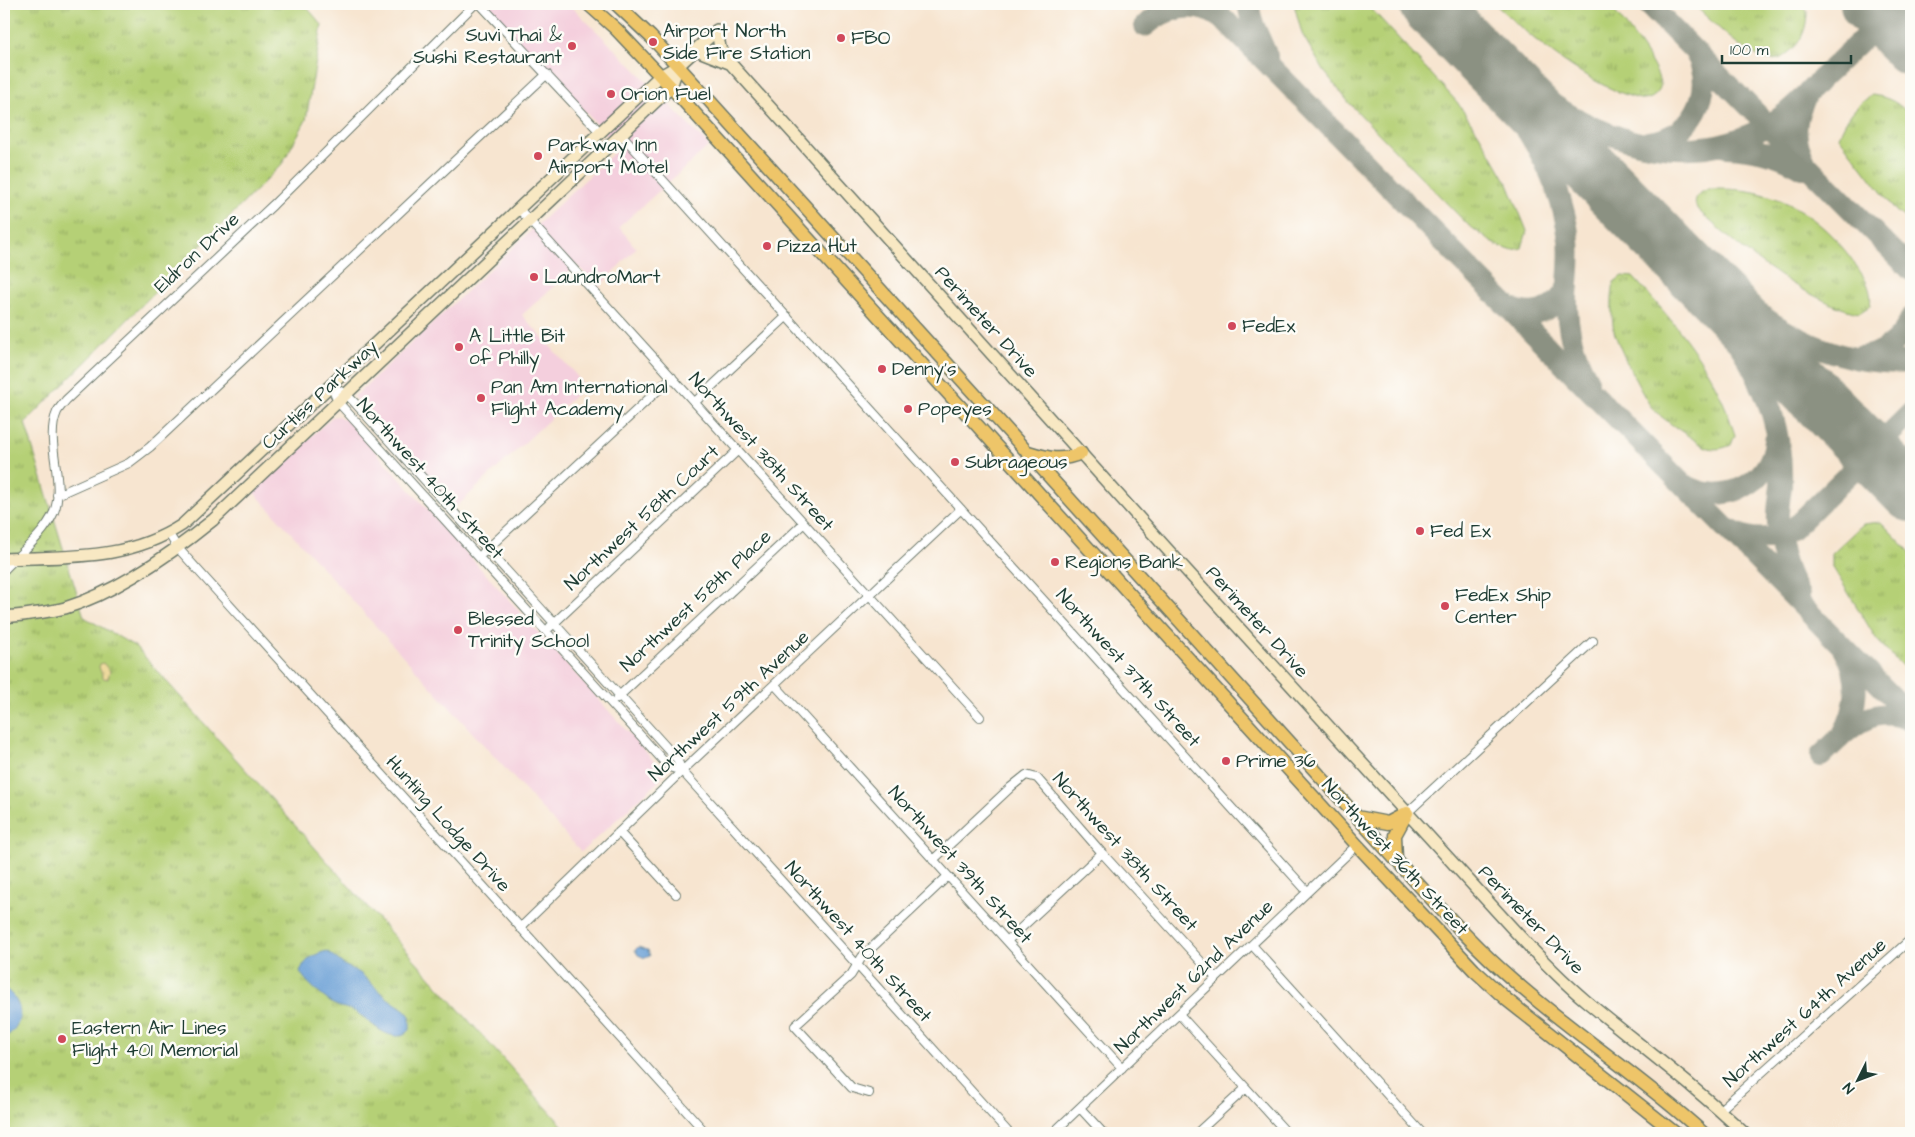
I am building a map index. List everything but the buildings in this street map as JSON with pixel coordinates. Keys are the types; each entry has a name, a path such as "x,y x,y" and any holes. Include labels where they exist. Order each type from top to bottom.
{"main road":[{"name":"Northwest 36th Street","path":"588,4 623,36 672,87 1358,845 1474,970 1502,996 1675,1133"},
{"name":"Northwest 36th Street","path":"616,4 678,66 1396,860 1488,957 1514,981 1704,1133"},
{"name":"Curtiss Parkway","path":"9,559 117,552 135,548 169,534 195,514 660,76 678,66 717,30"},
{"name":"Perimeter Drive","path":"717,30 720,48 731,64 1407,814 1550,968 1720,1110 1744,1133"},
{"name":"Perimeter Drive","path":"696,50 731,64"},
{"path":"672,87 678,66"},
{"name":"Curtiss Parkway","path":"4,617 50,611 109,590 177,547 213,520 672,87"},
{"path":"841,246 843,259 837,269 863,283 889,311 902,313"},
{"path":"927,370 945,370 957,375"},
{"path":"1028,452 1054,459 1066,458 1081,453"},
{"path":"1038,464 1041,483 1039,493 1049,491 1068,497"},
{"path":"1183,652 1197,639"},
{"path":"1357,816 1388,823 1407,814"},
{"path":"1396,860 1395,835 1407,814"},
{"path":"1502,996 1514,981"}],"street":[{"name":"Eldron Drive","path":"4,570 9,559 39,535 54,512 57,495 54,429 57,412 66,400 273,205 475,4"},
{"path":"480,4 548,74 600,132"},
{"path":"57,495 129,463 150,447 548,74"},
{"name":"Northwest 37th Street","path":"622,134 1307,892"},
{"name":"Northwest 38th Street","path":"519,209 980,717"},
{"path":"695,402 787,316"},
{"path":"479,557 672,377"},
{"name":"Northwest 40th Street","path":"331,386 554,623 676,759 682,771 1009,1133"},
{"name":"Northwest 40th Street","path":"342,398 479,557 669,767 682,771"},
{"name":"Northwest 58th Court","path":"546,631 738,450"},
{"name":"Northwest 59th Avenue","path":"520,928 682,771 961,509"},
{"name":"Northwest 58th Place","path":"611,703 804,523"},
{"name":"Hunting Lodge Drive","path":"169,534 177,547 706,1133"},
{"path":"1407,814 1593,642"},
{"name":"Northwest 39th Street","path":"775,685 1122,1068"},
{"name":"Northwest 38th Street","path":"933,860 1026,775 1037,778 1102,853 1216,978"},
{"path":"619,832 676,894"},
{"name":"Northwest 62nd Avenue","path":"1053,1133 1358,845"},
{"path":"1007,940 1102,853"},
{"path":"869,1093 852,1088 795,1026 851,975 862,957 948,876"},
{"name":"Northwest 64th Avenue","path":"1720,1110 1911,939"},
{"path":"1252,945 1422,1133"},
{"path":"1179,1014 1287,1133"},
{"path":"1198,1133 1246,1088"},
{"path":"1080,1108 1103,1133"}],"shaded area":[{"path":"484,4 569,4 709,146 619,227 636,248 599,287 577,265 522,315 576,375 584,387 456,507 354,397 619,148"},
{"name":"Blessed Trinity School","path":"338,416 348,421 661,769 663,773 660,780 581,852 253,491 332,417"}],"green space":[{"path":"4,4 304,4 322,25 306,120 282,164 25,423 84,617 136,647 569,1133 4,1133"},
{"path":"1294,4 1367,4 1457,102 1479,134 1508,184 1527,231 1522,248 1510,250 1494,244 1467,224 1350,104 1324,71 1302,34"},
{"path":"1495,4 1608,4 1648,56 1659,78 1659,90 1650,98 1641,99 1598,82 1561,59"},
{"path":"1693,4 1800,4 1807,11 1806,23 1803,34 1794,48 1779,59 1769,59 1757,56 1745,49"},
{"path":"1872,95 1893,101 1911,116 1911,223 1896,211 1839,137 1852,113"},
{"path":"1709,189 1756,192 1776,198 1803,212 1847,252 1867,284 1871,300 1870,306 1859,313 1853,312 1815,296 1765,266 1737,245 1698,210 1695,202 1697,196"},
{"path":"1622,276 1633,277 1671,320 1695,352 1725,406 1735,435 1731,445 1718,449 1708,448 1665,420 1653,409 1643,394 1631,372 1614,331 1612,313 1613,288 1614,282"},
{"path":"1881,522 1911,553 1911,675 1877,640 1832,566 1832,553 1863,524"}],"sand":[{"path":"103,663 110,671 108,679 103,678 99,667"}],"water":[{"path":"638,947 648,950 650,956 645,958 638,955 635,950"},
{"path":"327,951 344,965 360,973 386,997 405,1010 410,1016 410,1030 398,1036 384,1033 356,1012 333,1004 315,989 300,971 311,958"},
{"path":"4,988 16,1000 20,1013 16,1027 4,1038"}],"taxiway":[{"path":"1209,4 1911,716"},
{"path":"1248,4 1252,22 1267,56"},
{"path":"1434,4 1512,74 1566,113 1594,128 1624,139 1654,146 1685,148 1716,145 1746,136 1775,121 1795,105 1898,4"},
{"path":"1648,4 1911,270"},
{"path":"1145,26 1162,14 1182,8 1202,9 1221,18"},
{"path":"1459,44 1513,110 1529,134 1555,185 1564,212 1569,240 1568,319 1575,351 1588,381"},
{"path":"1649,142 1664,139 1677,132 1688,123 1696,111 1702,97 1704,83 1702,68 1696,54"},
{"path":"1805,161 1798,145 1796,128 1799,112 1806,96"},
{"path":"1726,147 1766,153 1785,159 1803,168"},
{"path":"1592,169 1694,284 1718,314 1740,345 1758,378 1772,414 1780,449 1781,485 1778,508 1780,542 1787,569 1799,595"},
{"path":"1676,246 1754,311 1782,329 1812,344 1843,356 1876,362 1911,362"},
{"path":"1507,307 1517,311 1543,311 1557,302 1568,286"},
{"path":"1859,357 1868,356 1891,345 1903,333 1911,318"},
{"path":"1730,530 1746,537 1770,538 1793,529 1911,413"},
{"path":"1685,485 1699,491 1714,494 1742,488 1755,480 1764,470 1772,456 1775,441"},
{"path":"1843,734 1848,725 1855,694 1854,673 1846,653"},
{"path":"1821,756 1851,729 1872,717 1884,715 1897,716 1911,721"}],"runway":[{"path":"1428,4 1911,493"},
{"path":"1869,4 1911,47"}],"place":[{"name":"FBO","path":"841,38"},
{"name":"Airport North Side Fire Station","path":"653,42"},
{"name":"Suvi Thai & Sushi Restaurant","path":"572,46"},
{"name":"Orion Fuel","path":"611,94"},
{"name":"Parkway Inn Airport Motel","path":"538,156"},
{"name":"Pizza Hut","path":"767,246"},
{"name":"LaundroMart","path":"534,277"},
{"name":"FedEx","path":"1232,326"},
{"name":"A Little Bit of Philly","path":"459,347"},
{"name":"Denny's","path":"882,369"},
{"name":"Pan Am International Flight Academy","path":"481,398"},
{"name":"Popeyes","path":"908,409"},
{"name":"Subrageous","path":"955,462"},
{"name":"Fed Ex","path":"1420,531"},
{"name":"Regions Bank","path":"1055,562"},
{"name":"FedEx Ship Center","path":"1445,606"},
{"name":"Blessed Trinity School","path":"458,630"},
{"name":"Prime 36","path":"1226,761"},
{"name":"Eastern Air Lines Flight 401 Memorial","path":"62,1039"}]}
